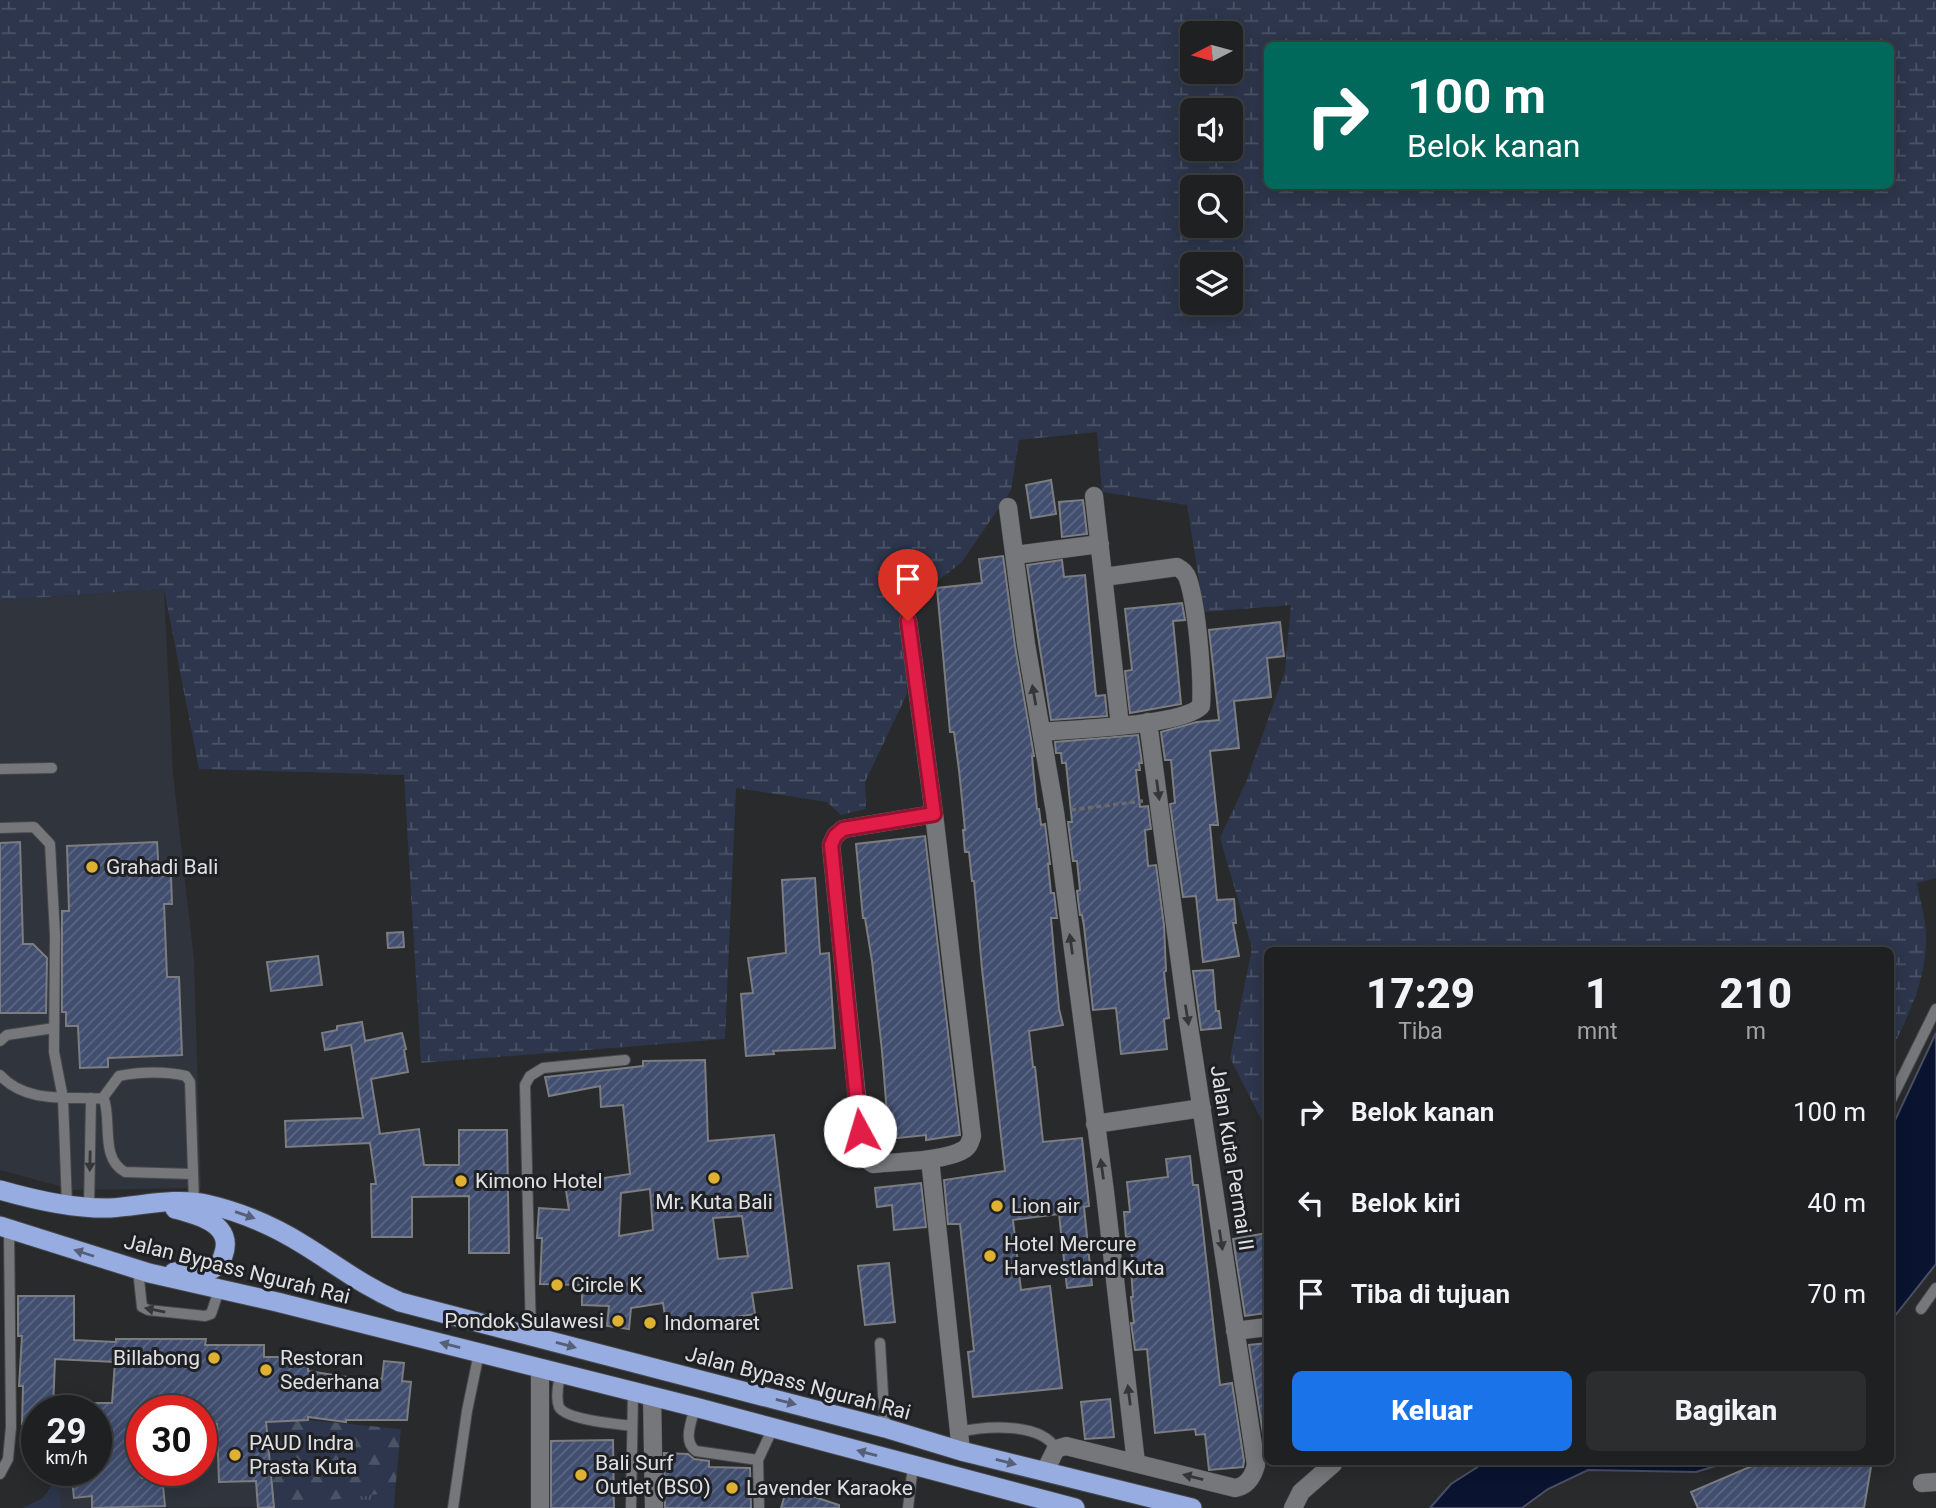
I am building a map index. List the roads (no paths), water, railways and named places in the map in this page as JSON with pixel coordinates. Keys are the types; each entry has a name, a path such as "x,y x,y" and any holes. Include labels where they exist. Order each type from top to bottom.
{"highway":[{"name":"Jalan Bypass Ngurah Rai","path":"0,1190 89,1208 194,1202 250,1217 275,1228 373,1290 400,1302 885,1428 960,1441 1045,1472 1192,1508"},
{"path":"144,1271 208,1271 221,1261 225,1246 225,1237 217,1224 154,1203"},
{"name":"Jalan Bypass Ngurah Rai","path":"5,1228 144,1271 695,1407 1075,1508"}],"street":[{"path":"1094,496 1120,725"},
{"path":"1008,507 1026,644 1055,812 1105,1192 1136,1463 1066,1446 1056,1449 1045,1472"},
{"path":"1015,555 1100,544"},
{"path":"1041,732 1148,722 1195,712 1201,706 1195,621 1185,572 1177,567 1104,577"},
{"path":"908,621 934,814 972,1136 969,1146 962,1152 873,1164 863,1157 831,845 835,836 843,829 934,814"},
{"name":"Jalan Kuta Permai II","path":"1136,1463 1235,1488 1242,1487 1253,1474 1256,1465 1186,1007 1148,722"},
{"path":"1095,1124 1202,1108"},
{"path":"930,1158 960,1441"},
{"path":"1235,1331 1264,1327"},
{"path":"540,1368 540,1508"},
{"path":"643,1394 653,1508"},
{"path":"1293,1508 1301,1492 1331,1465"}],"lane":[{"path":"0,769 52,768"},
{"path":"0,828 34,827 50,844 55,935 54,1052 63,1098 67,1205"},
{"path":"1894,1094 1936,1009"},
{"path":"0,1041 7,1035 54,1027"},
{"path":"531,1336 525,1085 530,1076 543,1068 625,1060"},
{"path":"89,1208 96,1098 119,1076 164,1073 186,1076 190,1082 194,1202"},
{"path":"0,1075 7,1083 31,1094 96,1098 106,1103 111,1158 116,1167 125,1172 192,1174"},
{"path":"0,1474 8,1459 11,1427 5,1228"},
{"path":"144,1271 142,1307 148,1310 205,1316 211,1314 219,1290"},
{"path":"1921,1309 1936,1288"},
{"path":"880,1343 885,1428"},
{"path":"453,1508 467,1411 479,1353"},
{"path":"560,1373 557,1395 559,1407 567,1415 632,1426"},
{"path":"631,1508 632,1426 643,1394"},
{"path":"695,1407 688,1439 690,1446 696,1451 758,1460"},
{"path":"759,1508 758,1460 773,1428"},
{"path":"960,1441 996,1428 1042,1434 1056,1449"},
{"path":"908,1508 913,1465"}],"place":[{"name":"Grahadi Bali","path":"92,867"},
{"name":"Mr. Kuta Bali","path":"714,1178"},
{"name":"Kimono Hotel","path":"461,1181"},
{"name":"Lion air","path":"997,1206"},
{"name":"Hotel Mercure Harvestland Kuta","path":"990,1256"},
{"name":"Circle K","path":"557,1285"},
{"name":"Pondok Sulawesi","path":"618,1321"},
{"name":"Indomaret","path":"650,1323"},
{"name":"Billabong","path":"214,1358"},
{"name":"Restoran Sederhana","path":"266,1370"},
{"name":"PAUD Indra Prasta Kuta","path":"235,1455"},
{"name":"Bali Surf Outlet (BSO)","path":"581,1475"},
{"name":"Lavender Karaoke","path":"732,1488"}]}
